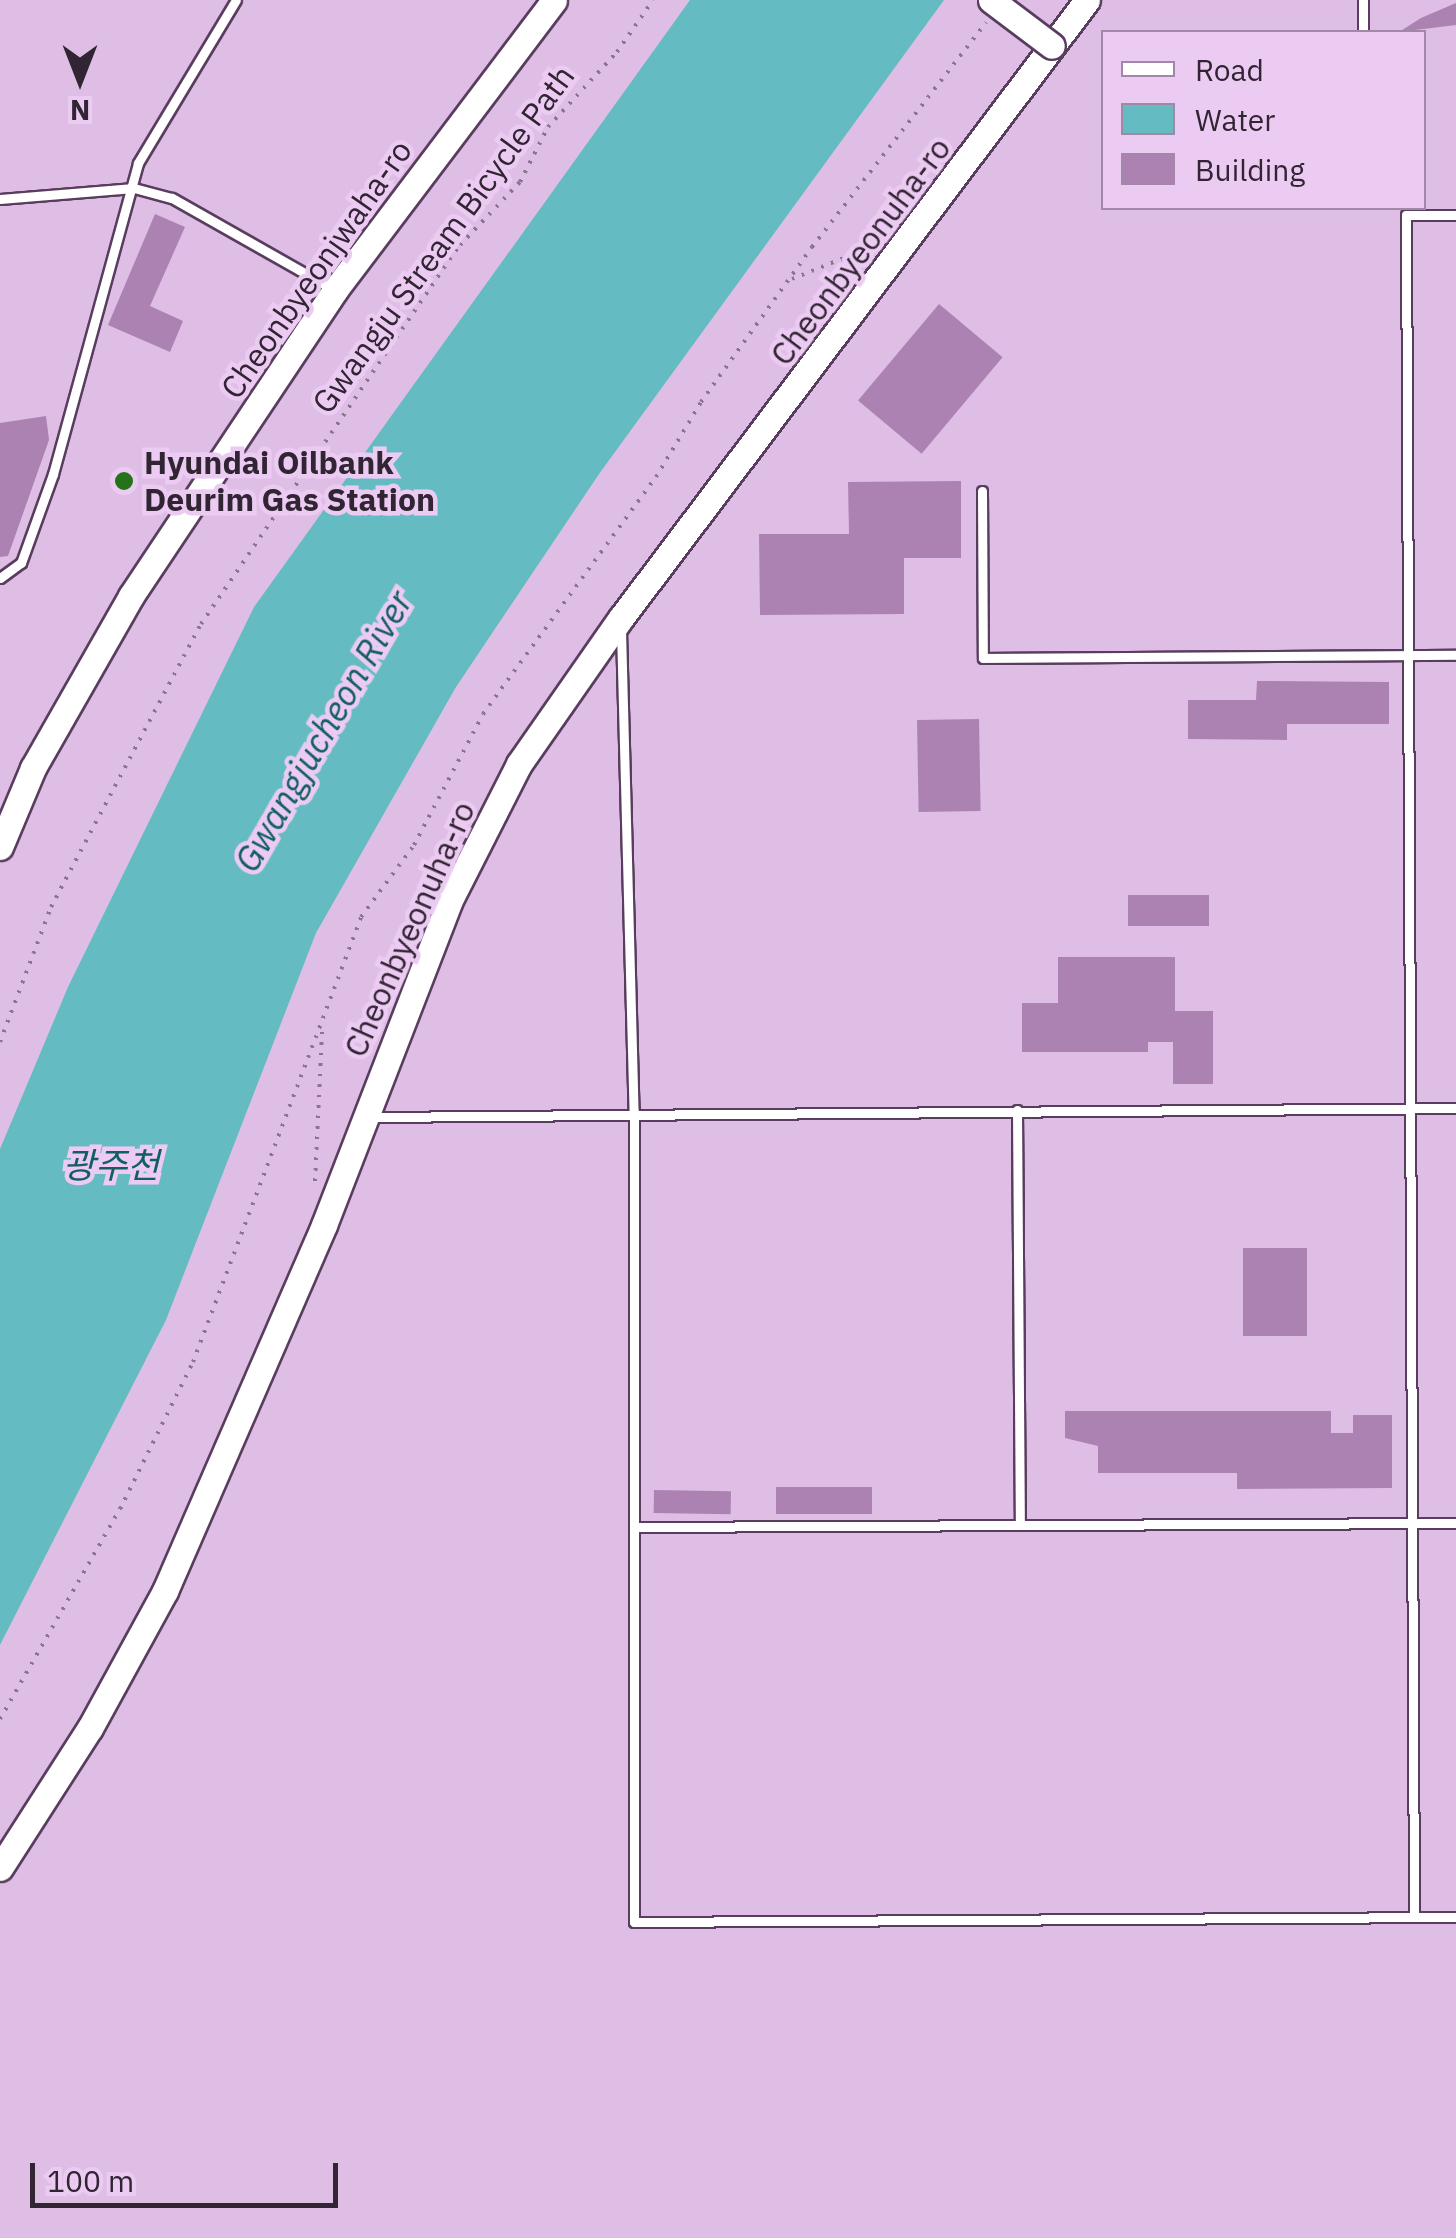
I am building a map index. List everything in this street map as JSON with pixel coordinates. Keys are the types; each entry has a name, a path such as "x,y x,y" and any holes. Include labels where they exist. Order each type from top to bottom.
{"street":[{"name":"Cheonbyeonjwaha-ro","path":"0,847 33,768 131,596 335,290 554,0"},
{"path":"991,0 1052,46"},
{"name":"Cheonbyeonuha-ro","path":"0,1868 90,1728 166,1590 324,1226 362,1118 449,902 502,798 621,618 1087,0"}],"lane":[{"path":"0,578 21,563 52,474 138,163 236,0"},
{"path":"1363,0 1363,30"},
{"path":"0,199 134,188 172,198 335,290"},
{"path":"1414,1917 1403,212 1456,215"},
{"path":"982,491 983,658 1456,655"},
{"path":"621,618 634,1112 634,1922 1456,1917"},
{"path":"362,1118 634,1112 1456,1108"},
{"path":"1016,1110 1020,1525"},
{"path":"634,1527 1456,1523"}],"path":[{"name":"Gwangju Stream Bicycle Path","path":"0,1042 52,908 201,624 460,244 520,182 548,127 617,52 654,0"},
{"path":"792,279 873,246"},
{"path":"323,1026 312,1164 324,1226"}],"water":[{"name":"광주천","path":"690,0 944,0 599,474 456,687 316,933 166,1320 0,1645 0,1149 68,987 254,607"}],"building":[{"path":"1456,3 1456,25 1402,30"},
{"path":"155,214 185,227 150,306 183,321 170,352 108,325"},
{"path":"939,304 1003,357 922,454 858,401"},
{"path":"46,416 49,440 8,556 0,557 0,423"},
{"path":"961,481 961,558 904,558 904,614 760,615 759,534 849,534 848,482"},
{"path":"1257,681 1389,682 1389,724 1287,724 1287,740 1188,739 1188,700 1256,700"},
{"path":"979,719 981,811 919,812 917,720"},
{"path":"1128,895 1209,895 1209,926 1128,926"},
{"path":"1058,957 1175,957 1175,1011 1213,1011 1213,1084 1173,1084 1173,1042 1148,1042 1148,1052 1022,1052 1022,1003 1058,1003"},
{"path":"1243,1248 1307,1248 1307,1336 1243,1336"},
{"path":"1065,1411 1331,1411 1331,1433 1353,1433 1353,1415 1392,1415 1392,1488 1237,1489 1237,1473 1098,1473 1098,1446 1065,1438"},
{"path":"776,1487 872,1487 872,1514 776,1514"},
{"path":"654,1490 731,1491 731,1514 654,1513"}],"place":[{"name":"Hyundai Oilbank Deurim Gas Station","path":"124,481"}],"water label":[{"name":"Gwangjucheon River","path":"323,731"}]}
